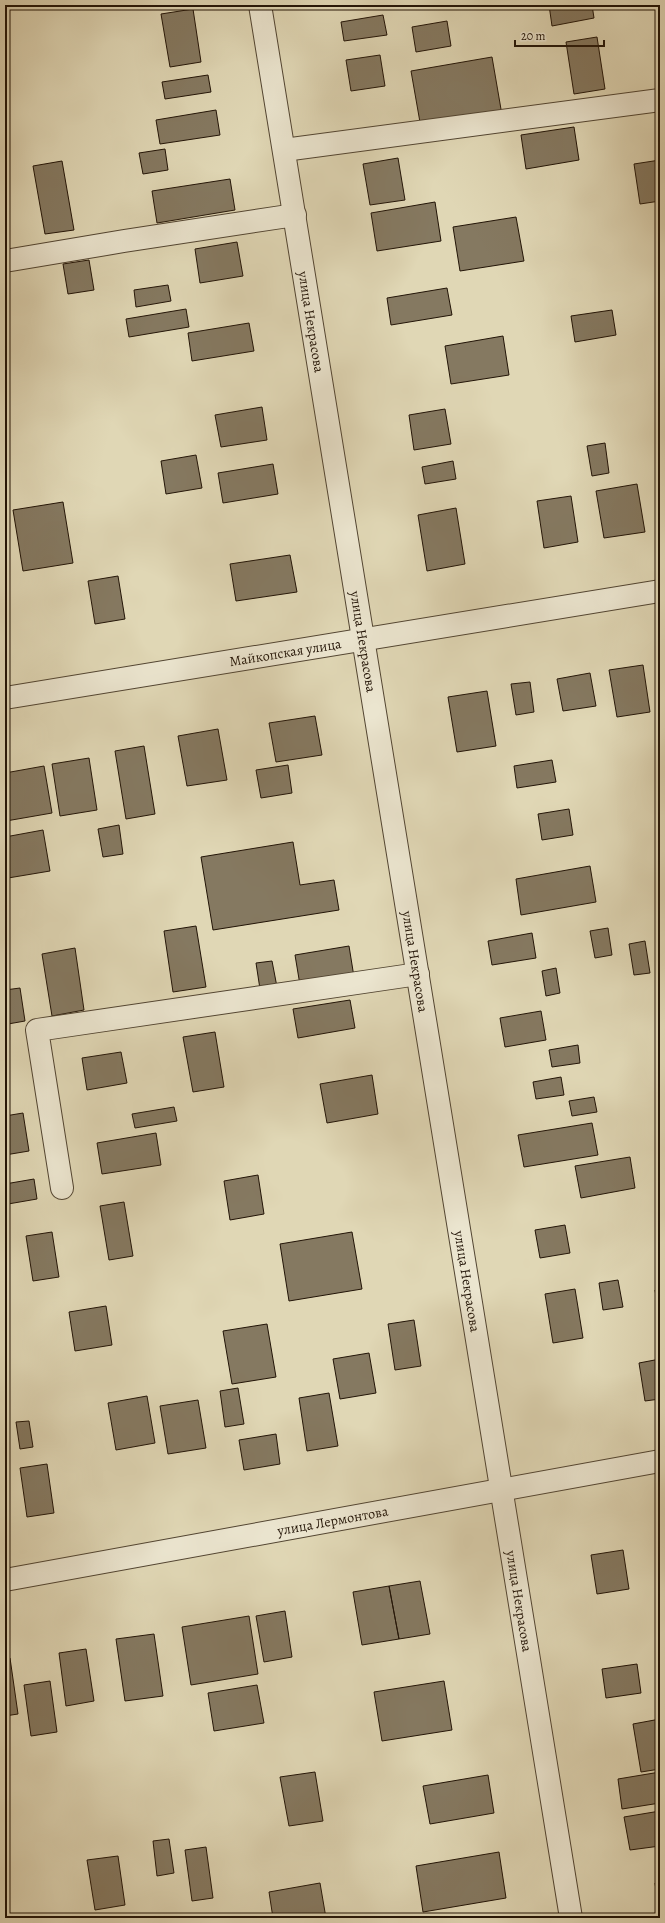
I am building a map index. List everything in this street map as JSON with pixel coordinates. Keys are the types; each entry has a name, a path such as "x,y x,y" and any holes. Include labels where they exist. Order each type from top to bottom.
{"street":[{"name":"улица Некрасова","path":"260,5 571,1918"},
{"path":"284,150 660,100"},
{"path":"5,261 295,215"},
{"name":"Майкопская улица","path":"5,698 660,591"},
{"path":"62,1188 37,1030 418,974"},
{"name":"улица Лермонтова","path":"5,1580 660,1461"}],"building":[{"path":"549,5 592,5 594,18 552,26"},
{"path":"193,9 201,62 170,67 161,14"},
{"path":"383,15 387,35 344,41 341,22"},
{"path":"447,21 451,46 416,52 412,27"},
{"path":"597,37 605,89 574,94 566,42"},
{"path":"380,55 385,86 351,91 346,60"},
{"path":"492,57 502,115 421,128 411,71"},
{"path":"208,75 211,92 165,99 162,82"},
{"path":"216,110 220,135 160,144 156,120"},
{"path":"574,127 579,160 526,169 521,135"},
{"path":"165,149 168,170 143,174 139,153"},
{"path":"398,158 405,200 370,205 363,164"},
{"path":"660,160 660,201 640,204 634,164"},
{"path":"62,161 74,230 45,234 33,166"},
{"path":"230,179 235,210 157,223 152,191"},
{"path":"435,202 441,241 377,251 371,213"},
{"path":"516,217 524,261 460,271 453,227"},
{"path":"5,218 8,236 5,237"},
{"path":"237,242 243,276 200,283 195,249"},
{"path":"89,260 94,290 68,294 63,264"},
{"path":"168,285 171,301 136,307 134,290"},
{"path":"447,288 452,315 391,325 387,298"},
{"path":"186,309 189,327 129,337 126,319"},
{"path":"612,310 616,335 575,342 571,316"},
{"path":"5,312 8,329 5,329"},
{"path":"249,323 254,351 192,361 188,333"},
{"path":"503,336 509,375 451,384 445,346"},
{"path":"262,407 267,440 221,447 215,415"},
{"path":"445,409 451,444 414,450 409,415"},
{"path":"605,443 609,473 592,476 587,446"},
{"path":"196,455 202,488 166,494 161,461"},
{"path":"453,461 456,479 425,484 422,467"},
{"path":"273,464 278,494 223,503 218,473"},
{"path":"637,484 645,532 604,538 596,491"},
{"path":"571,496 578,542 544,548 537,501"},
{"path":"63,502 73,563 23,571 13,510"},
{"path":"456,508 465,564 427,571 418,515"},
{"path":"290,555 297,592 236,601 230,564"},
{"path":"118,576 125,619 95,624 88,581"},
{"path":"643,665 650,712 617,717 609,670"},
{"path":"590,673 596,706 563,711 557,679"},
{"path":"530,682 534,712 516,715 511,684"},
{"path":"487,691 496,746 457,752 448,697"},
{"path":"315,716 322,755 276,762 269,723"},
{"path":"218,729 227,780 187,786 178,736"},
{"path":"144,746 155,814 126,819 115,751"},
{"path":"89,758 97,810 60,816 52,764"},
{"path":"552,760 556,782 517,788 514,766"},
{"path":"288,765 292,793 261,798 256,770"},
{"path":"44,766 52,813 6,821 5,773"},
{"path":"569,809 573,835 542,840 538,814"},
{"path":"119,825 123,854 103,857 98,829"},
{"path":"43,830 50,871 8,878 5,859 5,837"},
{"path":"293,842 300,885 334,880 339,910 213,930 201,857"},
{"path":"590,866 596,902 521,915 516,879"},
{"path":"196,926 206,987 173,992 164,931"},
{"path":"608,928 612,955 595,958 590,931"},
{"path":"532,933 536,958 492,965 488,941"},
{"path":"645,941 650,973 634,975 629,944"},
{"path":"349,946 354,977 300,985 295,955"},
{"path":"75,948 84,1010 52,1016 42,954"},
{"path":"272,961 277,987 260,989 256,963"},
{"path":"556,968 560,993 546,996 542,971"},
{"path":"20,988 25,1021 8,1024 5,1006 5,990"},
{"path":"350,1000 355,1028 298,1038 293,1009"},
{"path":"541,1011 546,1040 505,1047 500,1018"},
{"path":"215,1032 224,1087 193,1092 183,1037"},
{"path":"578,1045 580,1063 552,1067 549,1050"},
{"path":"121,1052 127,1083 87,1090 82,1058"},
{"path":"5,1066 8,1084 5,1084"},
{"path":"372,1075 378,1114 327,1123 320,1084"},
{"path":"561,1077 564,1095 536,1099 533,1082"},
{"path":"594,1097 597,1112 572,1116 569,1101"},
{"path":"174,1107 177,1121 135,1128 132,1114"},
{"path":"23,1113 29,1151 5,1155 5,1116"},
{"path":"592,1123 598,1155 524,1167 518,1135"},
{"path":"156,1133 161,1165 102,1174 97,1143"},
{"path":"630,1157 635,1188 581,1198 575,1166"},
{"path":"258,1175 264,1214 230,1220 224,1181"},
{"path":"34,1179 37,1199 8,1204 5,1184"},
{"path":"124,1202 133,1256 109,1260 100,1206"},
{"path":"565,1225 570,1253 540,1258 535,1230"},
{"path":"52,1232 59,1277 33,1281 26,1236"},
{"path":"352,1232 362,1289 289,1301 280,1244"},
{"path":"618,1280 623,1307 603,1310 599,1283"},
{"path":"575,1289 583,1338 553,1343 545,1294"},
{"path":"655,1290 660,1290 660,1321"},
{"path":"106,1306 112,1345 75,1351 69,1312"},
{"path":"414,1320 421,1366 395,1370 388,1324"},
{"path":"267,1324 276,1377 232,1384 223,1331"},
{"path":"369,1353 376,1393 340,1399 333,1359"},
{"path":"660,1359 660,1399 645,1401 639,1363"},
{"path":"238,1388 244,1424 225,1427 220,1391"},
{"path":"329,1393 338,1446 307,1451 299,1398"},
{"path":"147,1396 155,1443 116,1450 108,1403"},
{"path":"198,1400 206,1448 168,1454 160,1406"},
{"path":"5,1420 9,1449 5,1449"},
{"path":"29,1421 33,1447 20,1449 16,1422"},
{"path":"276,1434 280,1464 244,1470 239,1440"},
{"path":"47,1464 54,1513 27,1517 20,1468"},
{"path":"623,1550 629,1589 597,1594 591,1555"},
{"path":"420,1581 430,1634 399,1639 389,1586"},
{"path":"389,1586 399,1639 362,1645 353,1592"},
{"path":"285,1611 292,1657 264,1662 256,1616"},
{"path":"249,1616 258,1674 191,1685 182,1627"},
{"path":"154,1634 163,1696 125,1701 116,1639"},
{"path":"86,1649 94,1701 66,1706 59,1653"},
{"path":"5,1658 10,1658 18,1714 5,1716"},
{"path":"637,1664 641,1693 606,1698 602,1669"},
{"path":"50,1681 57,1732 31,1736 24,1685"},
{"path":"444,1681 452,1730 382,1741 374,1692"},
{"path":"257,1685 264,1723 214,1731 208,1693"},
{"path":"660,1719 660,1769 641,1772 633,1724"},
{"path":"315,1772 323,1821 289,1826 280,1777"},
{"path":"660,1772 660,1803 622,1809 618,1779"},
{"path":"488,1775 494,1813 430,1824 423,1786"},
{"path":"660,1811 660,1846 630,1850 624,1817"},
{"path":"169,1839 174,1873 157,1876 153,1841"},
{"path":"206,1847 213,1898 192,1901 185,1850"},
{"path":"499,1852 506,1898 423,1912 416,1866"},
{"path":"118,1856 125,1905 95,1910 87,1860"},
{"path":"660,1882 660,1912 659,1912 655,1883"},
{"path":"320,1883 326,1918 273,1918 269,1892"}]}
